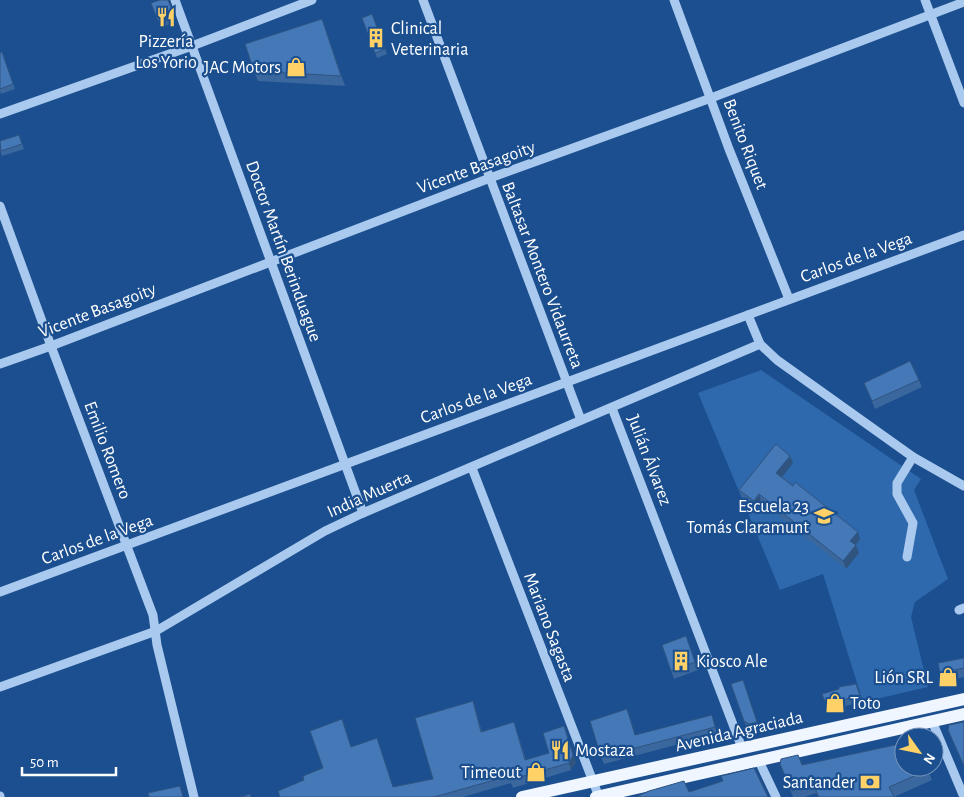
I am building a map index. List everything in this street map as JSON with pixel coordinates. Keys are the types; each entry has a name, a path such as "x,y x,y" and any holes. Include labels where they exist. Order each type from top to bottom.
{"main road":[{"name":"Avenida Agraciada","path":"522,797 964,699"},
{"name":"Avenida Agraciada","path":"598,797 964,714"}],"street":[{"name":"Doctor Martín Berinduague","path":"175,0 363,513"},
{"path":"0,114 192,46 312,0"},
{"name":"Baltasar Montero Vidaurreta","path":"423,0 581,420"},
{"name":"Benito Riquet","path":"674,0 729,149 789,299"},
{"path":"925,0 964,102"},
{"name":"Vicente Basagoity","path":"0,364 490,178 711,98 964,2"},
{"name":"Emilio Romero","path":"0,206 153,615 157,645 194,797"},
{"name":"Carlos de la Vega","path":"0,592 964,235"},
{"path":"748,315 760,344 777,360 913,457 964,486"},
{"name":"India Muerta","path":"0,687 156,631 325,531 363,513 760,344"},
{"name":"Julián Álvarez","path":"612,408 742,748"},
{"path":"907,557 913,523 897,494 897,483 913,457"},
{"name":"Mariano Sagasta","path":"472,468 598,797"},
{"path":"932,721 964,797"},
{"path":"759,761 776,797"}],"shaded area":[{"path":"761,370 921,479 914,490 948,579 915,602 911,617 928,687 863,702 823,574 780,590 698,393"}],"building":[{"path":"168,0 173,12 170,18 159,23 151,3"},
{"name":"Clinical Veterinaria","path":"372,14 385,49 375,53 362,18"},
{"name":"JAC Motors","path":"322,19 341,76 254,71 245,44"},
{"path":"2,52 13,84 0,89 0,53"},
{"path":"19,135 22,144 1,151 0,141"},
{"path":"910,361 919,380 872,401 864,383"},
{"path":"776,444 790,456 776,473 793,486 795,482 858,532 850,541 856,545 843,561 759,494 754,501 739,490"},
{"name":"Kiosco Ale","path":"686,636 695,662 671,671 662,645"},
{"path":"964,658 964,668 940,673 938,663"},
{"path":"743,680 757,722 749,724 744,721 731,684"},
{"path":"856,684 860,696 842,700 844,703 827,707 822,694 839,689 839,687"},
{"path":"473,701 481,732 514,722 525,760 549,753 543,733 564,726 573,755 569,763 510,780 509,776 434,797 280,797 278,791 304,780 303,776 323,768 310,731 342,719 351,747 377,738 393,787 433,779 415,718"},
{"path":"627,709 635,735 712,715 715,727 601,757 590,721"},
{"path":"964,722 964,766 948,730 949,725"},
{"path":"894,745 894,777 912,777 889,787 894,797 819,797 812,782 792,791 780,764 781,759 798,755 802,765"},
{"path":"754,768 768,797 636,797 649,791 684,781 689,792 723,781 721,776"},
{"path":"180,786 183,797 149,797 148,793"},
{"path":"250,794 251,797 240,797"}],"place":[{"name":"Pizzería Los Yorio","path":"166,17"},
{"name":"Clinical Veterinaria","path":"376,38"},
{"name":"JAC Motors","path":"296,67"},
{"name":"Escuela 23 Tomás Claramunt","path":"824,516"},
{"name":"Kiosco Ale","path":"681,661"},
{"name":"Lión SRL","path":"948,677"},
{"name":"Toto","path":"835,703"},
{"name":"Mostaza","path":"560,750"},
{"name":"Timeout","path":"536,772"},
{"name":"Santander","path":"870,782"}]}
